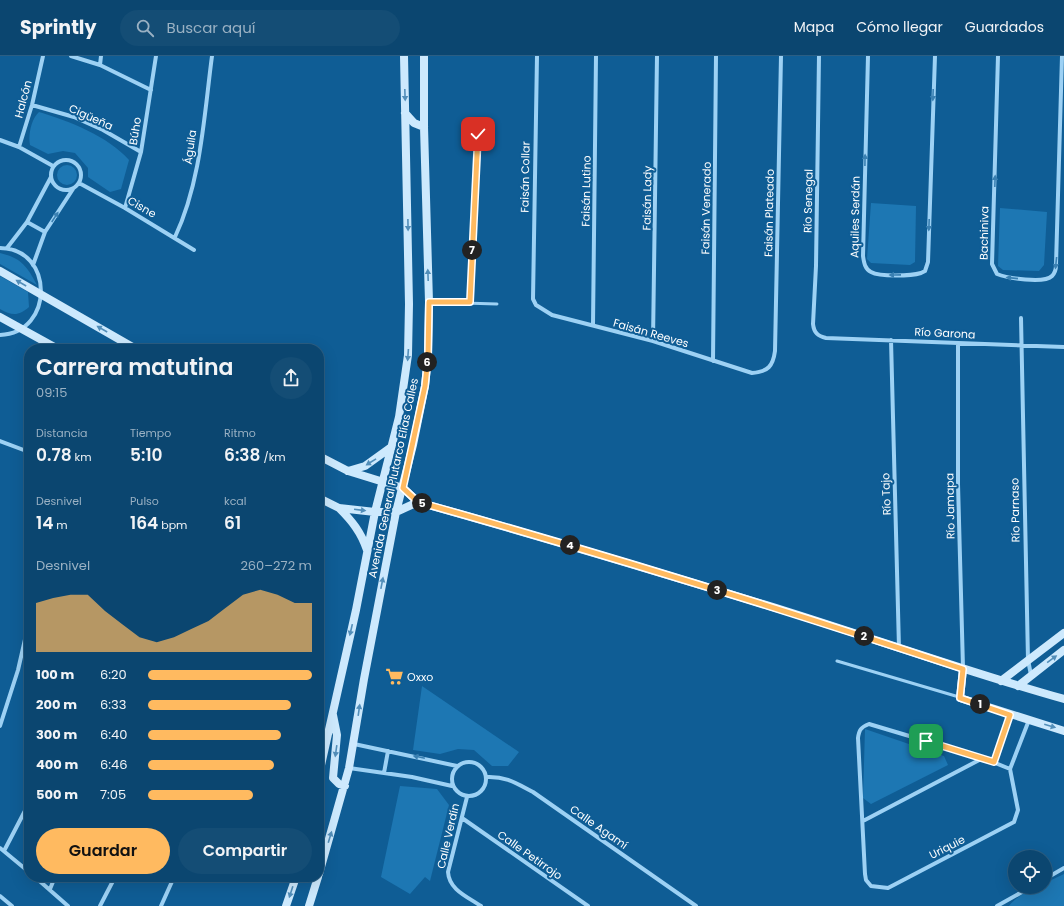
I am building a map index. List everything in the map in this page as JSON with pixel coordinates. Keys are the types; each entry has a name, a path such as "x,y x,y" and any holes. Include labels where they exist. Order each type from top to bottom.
{"street":[{"name":"Halcón","path":"19,147 32,105 43,56"},
{"path":"71,56 100,65 151,90"},
{"path":"100,65 101,56"},
{"name":"Búho","path":"125,208 141,152 156,56"},
{"name":"Águila","path":"174,237 190,198 196,173 212,56"},
{"name":"Avenida General Plutarco Elías Calles","path":"324,752 356,610 375,512 399,417 408,355 409,304 404,56"},
{"name":"Avenida General Plutarco Elías Calles","path":"324,859 349,768 364,679 396,512 403,488 425,386 428,357 429,302 424,127 424,56"},
{"name":"Faisán Collar","path":"533,299 537,56"},
{"name":"Faisán Lutino","path":"593,325 596,56"},
{"name":"Faisán Lady","path":"653,341 657,56"},
{"name":"Faisán Venerado","path":"713,361 716,56"},
{"name":"Faisán Plateado","path":"770,369 774,361 775,351 781,56"},
{"name":"Río Senegal","path":"819,56 816,266 813,324 814,331 819,336 826,338"},
{"name":"Aquiles Serdán","path":"868,56 863,256 866,268 871,272 882,275 921,273 925,271 928,262 935,56"},
{"name":"Bachiniva","path":"998,56 992,264 997,274 1004,277 1040,280 1050,278 1054,275 1056,265 1062,56"},
{"name":"Cigüeña","path":"32,105 74,117 103,130 141,152"},
{"path":"406,113 414,123 424,127"},
{"path":"0,140 19,147 53,166"},
{"path":"33,265 45,232 73,189 79,183 81,174 80,168 74,162 64,160 53,166"},
{"path":"7,248 27,222 51,177 53,166"},
{"path":"51,177 52,182 60,189 73,189"},
{"name":"Cisne","path":"79,183 125,208 194,250"},
{"path":"27,222 45,232"},
{"path":"0,248 7,248 26,257 33,265 40,279 42,294 38,308 31,320 21,328 7,334 0,335"},
{"path":"0,270 127,344"},
{"name":"Faisán Reeves","path":"533,299 536,305 544,311 653,341 713,361 752,372 761,372 770,369"},
{"path":"0,316 49,344"},
{"name":"Río Parnaso","path":"1021,318 1028,660 1031,675"},
{"name":"Río Garona","path":"826,338 1064,347"},
{"name":"Río Tajo","path":"891,340 899,648"},
{"name":"Río Jamapa","path":"958,343 958,484 963,669"},
{"path":"0,441 24,450"},
{"path":"348,471 365,466 390,448"},
{"path":"324,459 348,471 403,488 418,502 613,558 1001,681 1064,699"},
{"path":"324,500 339,508 354,523 362,535 367,551"},
{"path":"339,508 375,512 396,512 418,502"},
{"path":"1001,681 1064,633"},
{"path":"0,726 18,670 24,644"},
{"path":"1018,686 1064,650"},
{"path":"963,669 960,698 1064,731"},
{"path":"333,712 337,734 333,778 339,784 345,786"},
{"path":"994,762 1010,715"},
{"path":"1010,769 1029,720"},
{"name":"Uriquie","path":"869,724 994,762 1010,769 1018,810 1014,822 888,888 871,886 866,880 858,738 859,731 863,726 869,724"},
{"path":"354,744 457,766"},
{"path":"384,773 388,751"},
{"path":"863,821 984,758"},
{"path":"471,761 478,764 484,770 486,777 484,787 477,795 467,797 458,793 452,786 451,775 457,766 464,762 471,761"},
{"path":"349,768 452,786"},
{"name":"Calle Agamí","path":"486,777 500,777 513,781 533,792 696,906"},
{"name":"Calle Verdín","path":"467,797 448,872 448,880 452,886 481,906"},
{"path":"4,851 24,813"},
{"name":"Calle Petirrojo","path":"462,818 588,906"},
{"path":"0,848 24,868"},
{"path":"1052,875 1064,868"},
{"path":"41,882 68,906"},
{"path":"50,889 53,882"},
{"path":"100,906 112,882"},
{"path":"161,906 172,882"},
{"path":"286,906 294,882"},
{"name":"Avenida General Plutarco Elías Calles","path":"309,906 317,882"},
{"path":"997,906 1018,894"},
{"path":"0,896 12,906"}],"lane":[{"path":"470,302 478,134"},
{"path":"429,302 470,302 497,304"},
{"path":"837,661 960,698"}],"shaded area":[{"path":"39,112 87,130 120,151 129,160 121,189 110,192 88,177 88,168 75,153 63,151 48,154 30,145 29,137 31,128 36,115"},
{"path":"67,165 74,168 77,175 74,182 67,185 60,182 57,175 60,168"},
{"path":"871,203 916,206 915,262 910,265 871,263 867,259"},
{"path":"1000,208 1047,212 1044,265 1039,271 1003,270 998,266"},
{"path":"0,253 13,257 23,264 37,285 0,264"},
{"path":"0,276 28,292 29,307 22,312 15,314 8,313 0,309"},
{"path":"422,686 519,752 508,766 492,766 474,750 458,749 440,754 413,750"},
{"path":"865,729 944,756 948,765 871,804 863,798"},
{"path":"400,786 437,789 449,805 430,881 425,877 410,894 381,877"},
{"path":"1064,874 1064,906 1009,906 1024,894 1052,894 1052,880"}],"place":[{"name":"Oxxo","path":"394,677"}],"route":[{"path":"478,134 470,302 429,302 428,357 425,386 403,488 418,502 613,558 788,612 963,669 960,698 1010,715 994,762 926,741"}]}
